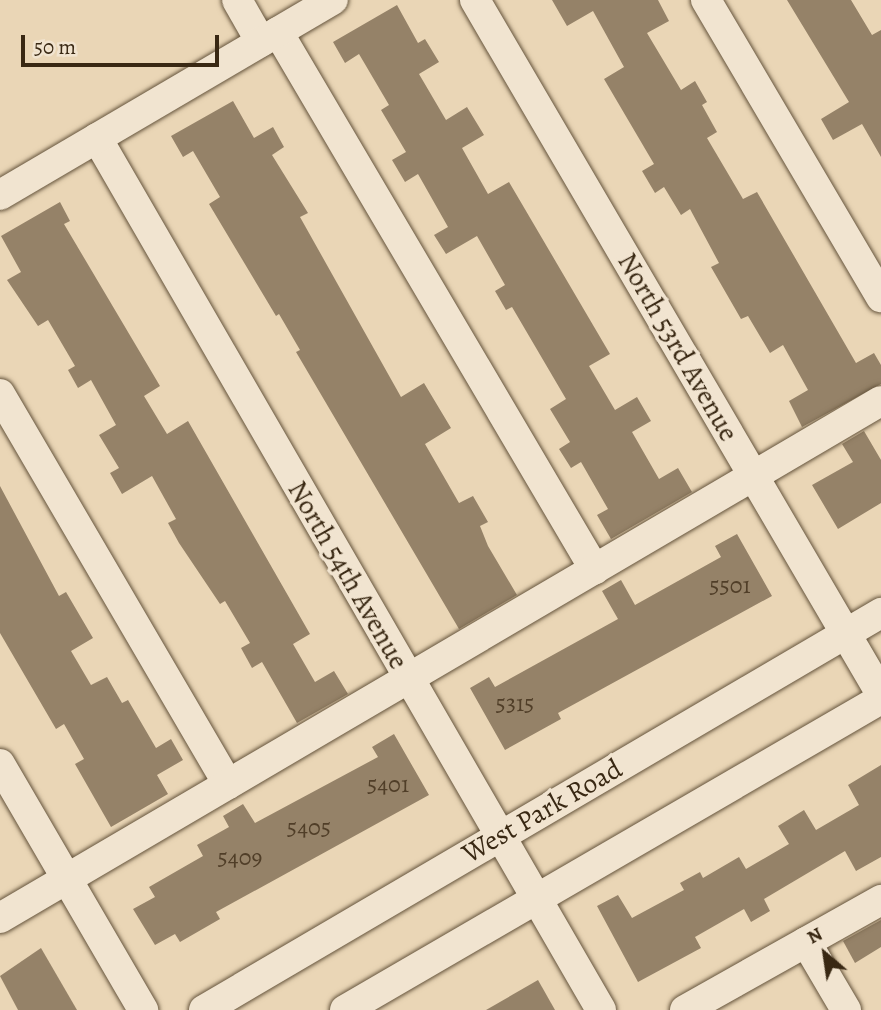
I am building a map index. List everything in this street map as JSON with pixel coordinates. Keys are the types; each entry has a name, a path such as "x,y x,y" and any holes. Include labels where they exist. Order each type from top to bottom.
{"street":[{"path":"237,0 270,37 595,570"},
{"path":"0,195 333,0"},
{"name":"North 53rd Avenue","path":"475,0 881,696"},
{"path":"706,0 881,297"},
{"name":"North 54th Avenue","path":"97,138 601,1010"},
{"path":"0,394 228,784"},
{"path":"0,918 755,478 881,401"},
{"name":"West Park Road","path":"204,1010 881,613"},
{"path":"345,1010 881,696"},
{"path":"0,764 143,1010"},
{"path":"685,1010 881,900"},
{"path":"806,942 846,1010"}],"building":[{"path":"552,0 658,0 669,21 647,33 681,90 695,81 707,102 702,105 717,132 707,138 743,199 757,192 856,363 874,353 881,365 881,384 802,427 789,401 808,390 783,345 770,353 748,316 741,319 711,267 719,263 690,209 681,215 664,187 655,193 642,171 654,164 604,79 624,67 593,11 567,26"},
{"path":"787,0 851,0 872,35 881,30 881,157 862,124 833,140 821,119 849,102"},
{"path":"397,5 418,43 425,39 439,62 419,74 446,120 467,107 484,135 462,148 488,194 509,182 610,354 589,366 615,410 637,397 651,421 632,432 659,479 678,468 692,492 611,539 597,515 608,509 581,462 571,468 559,449 570,442 550,409 566,399 512,307 506,310 495,291 505,285 477,236 446,254 434,235 448,227 418,174 405,182 392,160 406,152 381,110 389,105 359,54 345,63 333,42"},
{"path":"233,101 254,138 273,127 284,147 272,155 308,213 300,217 401,397 424,383 451,428 425,444 459,503 473,496 488,522 480,526 488,546 517,595 459,629 296,352 300,350 279,314 276,316 209,204 220,197 193,151 183,157 171,136"},
{"path":"60,202 70,221 64,224 160,386 144,396 167,434 188,421 310,634 293,644 315,682 334,671 348,694 297,723 262,662 252,668 241,648 250,643 225,601 220,604 179,543 168,523 176,519 152,476 122,494 110,473 119,468 99,435 116,425 91,380 78,388 68,370 75,366 48,320 38,326 7,280 21,272 1,236"},
{"path":"864,431 881,460 881,503 838,529 812,485 853,462 842,444"},
{"path":"0,486 59,596 66,592 93,638 71,651 91,685 107,677 122,703 128,700 156,748 171,739 183,760 157,775 168,794 111,827 75,764 84,759 64,724 56,729 0,633"},
{"path":"737,534 772,596 558,713 561,719 505,750 470,688 489,677 495,687 618,619 602,591 621,580 635,605 721,557 715,546"},
{"path":"394,734 429,795 216,912 220,919 180,942 175,934 155,945 133,909 155,897 149,887 203,856 197,845 229,827 223,816 243,804 255,823 378,757 372,747"},
{"path":"881,765 881,857 856,871 845,851 764,899 770,911 751,922 744,909 695,937 701,948 638,982 597,906 618,895 632,918 684,890 680,883 700,872 703,878 739,857 746,869 789,844 778,826 804,810 816,830 859,805 848,785"},
{"path":"881,920 881,947 855,963 843,941"},
{"path":"41,948 77,1010 18,1010 0,976"},
{"path":"538,980 555,1010 486,1010"}]}
